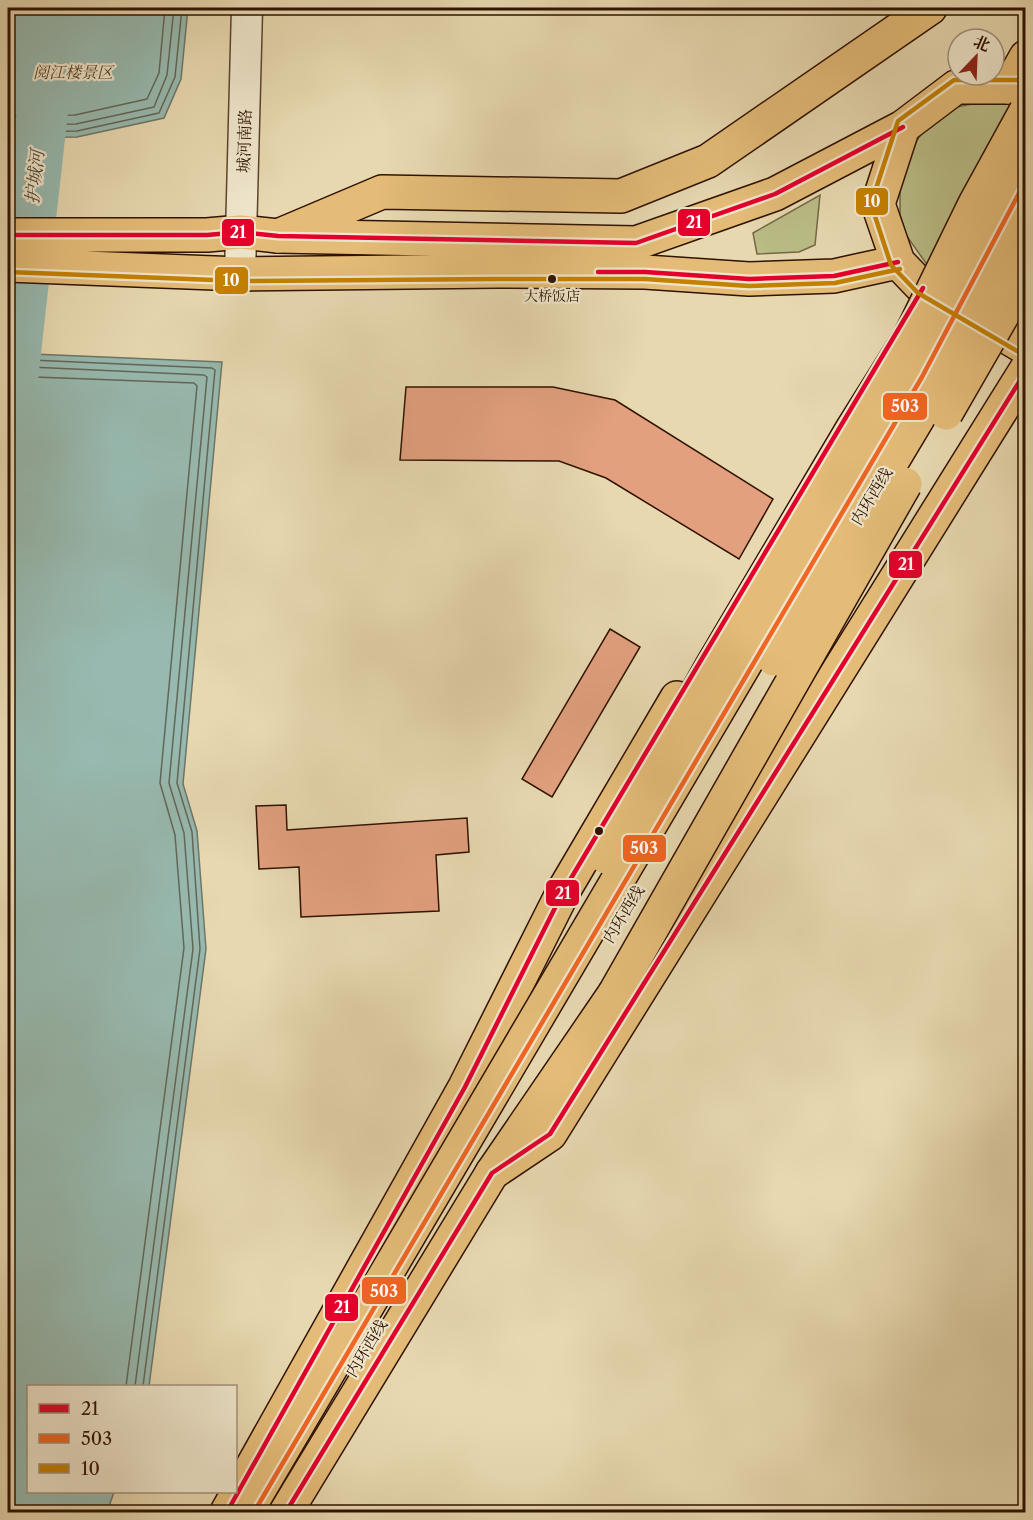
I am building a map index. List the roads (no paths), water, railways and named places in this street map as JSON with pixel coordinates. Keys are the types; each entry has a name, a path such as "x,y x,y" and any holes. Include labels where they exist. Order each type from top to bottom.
{"main road":[{"path":"278,236 382,192 621,196 708,161 930,8"},
{"path":"430,1152 478,1092 563,932 711,668 853,428 910,337 975,204 1020,95 1026,57"},
{"path":"8,235 207,235 241,232 278,236 636,243 775,194 903,127 957,87 1020,95"},
{"path":"903,127 878,204 898,262 923,288 1026,348"},
{"name":"内环西线","path":"246,1512 916,373 1026,164"},
{"name":"内环西线","path":"268,1512 925,406 1026,218"},
{"path":"8,266 240,274 645,272 749,279 834,276 898,262"},
{"path":"286,1512 492,1173 615,993 1026,274"},
{"path":"227,1512 430,1152 564,890 923,288"},
{"path":"492,1173 550,1134 1026,370"}],"street":[{"name":"城河南路","path":"240,274 247,8"}],"water":[{"name":"阅江楼景区","path":"8,8 188,8 181,79 164,118 77,137 8,138"},
{"path":"8,353 222,362 183,784 197,831 206,949 149,1385 27,1385 27,1493 114,1493 107,1512 8,1512"}],"waterway":[{"name":"护城河","path":"8,419 54,8"}],"place":[{"name":"大桥饭店","path":"552,279"}]}
